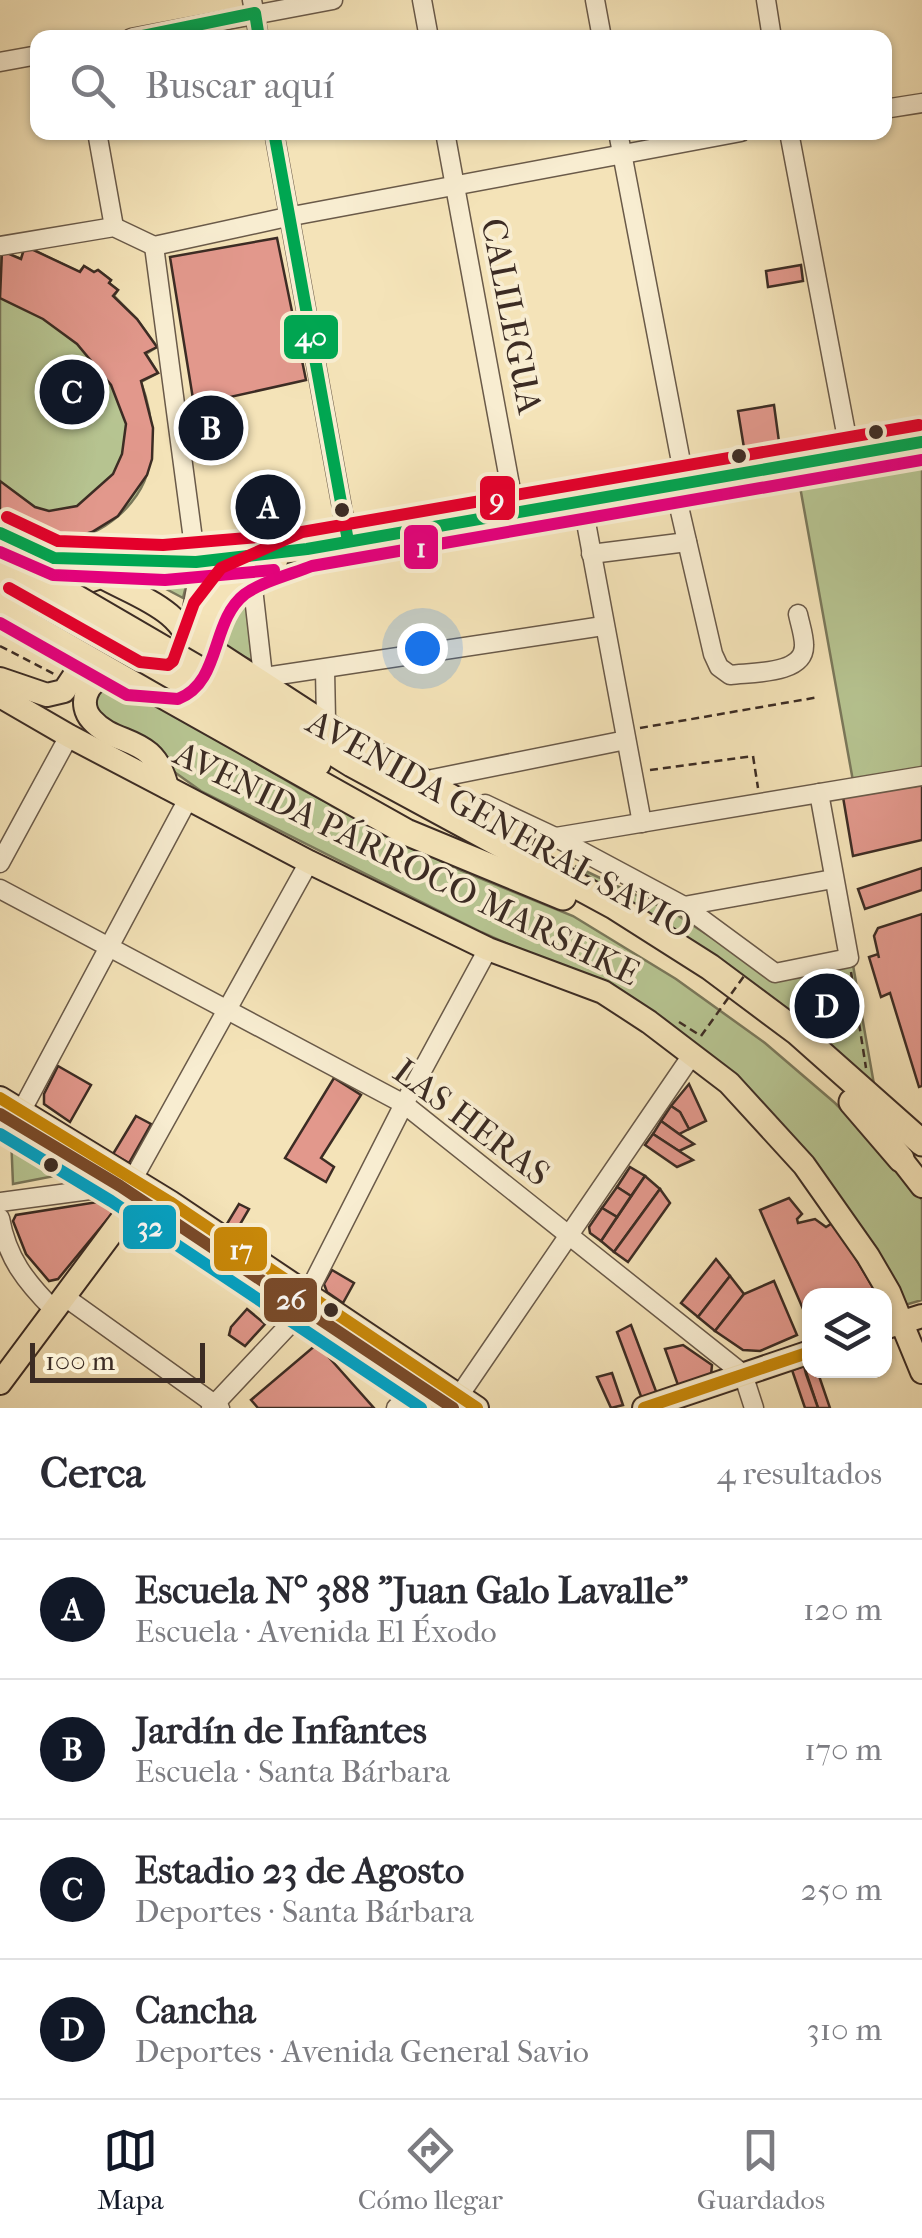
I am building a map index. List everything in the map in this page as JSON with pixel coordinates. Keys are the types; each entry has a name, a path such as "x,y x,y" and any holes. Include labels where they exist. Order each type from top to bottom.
{"highway":[{"path":"0,533 54,558"},
{"name":"AVENIDA GENERAL SAVIO","path":"0,556 204,673 531,842 614,906 710,967 797,1032 922,1142"},
{"name":"AVENIDA GENERAL SAVIO","path":"0,579 305,724 562,896 680,963 768,1028 844,1092 911,1166"},
{"path":"0,602 66,640"},
{"path":"193,643 265,681 305,724"},
{"path":"134,679 406,832 562,896"}],"main road":[{"path":"54,558 196,562 306,549 922,442"},
{"path":"178,793 158,762 141,747 94,723 86,711 86,695 96,682 108,677 162,684 176,682 188,671 193,643 228,585 251,570 306,549"},
{"path":"0,679 47,695 61,693 76,673 58,614 63,600 80,584 163,563"},
{"path":"102,578 175,617 193,643"},
{"path":"66,640 134,679"},
{"name":"AVENIDA PÁRROCO MARSHKE","path":"0,696 310,862 488,949 604,992 697,1045 804,1164 868,1256 903,1322 922,1372"},
{"path":"7,1112 135,1188 463,1404"},
{"name":"AVENIDA GENERAL SAVIO","path":"911,1166 922,1186"},
{"path":"0,1383 60,1304 135,1188"},
{"path":"306,1301 421,1386 463,1404"},
{"path":"644,1408 802,1355"}],"street":[{"path":"163,30 254,7 334,0"},
{"path":"422,0 428,30"},
{"path":"596,0 601,30"},
{"path":"766,0 771,30"},
{"path":"0,62 30,56"},
{"path":"892,107 922,102"},
{"path":"99,140 114,226"},
{"path":"275,140 348,541"},
{"name":"CALILEGUA","path":"446,140 515,512"},
{"path":"619,140 687,542 713,654 730,675 790,667 801,658 805,648 798,614"},
{"path":"0,246 114,226 154,246 287,217 698,140"},
{"path":"791,140 850,454"},
{"path":"154,246 198,578 191,614 193,643"},
{"path":"582,501 642,823"},
{"path":"591,554 687,542"},
{"path":"54,558 102,578"},
{"path":"282,558 257,575 253,588 265,681 604,626"},
{"path":"305,724 326,670"},
{"path":"298,673 292,683 305,724 555,837 684,906 775,974 849,958 819,794"},
{"path":"432,779 625,735"},
{"path":"0,862 69,736"},
{"path":"555,837 922,776"},
{"path":"7,1112 110,946 178,793"},
{"path":"0,1202 135,1188 226,1008 310,862"},
{"path":"684,906 834,879"},
{"name":"LAS HERAS","path":"0,889 404,1104 742,1374"},
{"path":"0,1218 16,1267 60,1304 216,1406 306,1301 404,1104 488,949"},
{"path":"463,1404 697,1045"},
{"path":"890,1116 922,1128"},
{"path":"742,1374 754,1408"},
{"path":"396,1408 421,1386"}],"path":[{"path":"0,646 62,678"},
{"path":"625,735 819,698"},
{"path":"632,773 753,756 761,804"},
{"path":"849,958 866,1069"},
{"path":"671,1017 697,1045 744,976"}],"green space":[{"path":"25,246 79,272 84,266 94,272 98,270 111,280 109,283 118,290 114,296 157,347 146,354 158,373 141,382 152,439 141,489 105,526 74,539 41,539 0,516 0,258 2,251 21,259"},
{"path":"922,463 922,769 853,781 799,481"},
{"path":"179,568 187,582 183,598 136,573"},
{"path":"245,585 253,661 213,636 214,620"},
{"path":"115,688 141,695 299,788 455,868 573,916 676,979 765,1043 835,1103 900,1169 922,1200 922,1300 905,1305 866,1235 624,995 481,932 201,791 97,717 92,706 98,692"},
{"path":"575,866 674,913 775,979 853,965 875,1090"},
{"path":"13,1134 70,1169 70,1173 13,1184"}],"building":[{"path":"277,238 306,380 194,405 170,257"},
{"path":"25,246 80,272 84,266 94,272 98,270 111,280 109,283 118,290 113,296 137,319 157,347 145,353 158,373 141,381 153,428 147,475 118,516 92,532 53,541 25,535 0,516 0,481 35,507 49,511 77,506 113,474 122,454 126,424 111,385 77,344 43,319 0,298 2,251 21,259"},
{"path":"801,265 803,281 768,287 766,271"},
{"path":"221,399 229,450 201,455 194,405"},
{"path":"774,405 780,449 745,454 738,411"},
{"path":"922,785 922,840 853,856 843,797"},
{"path":"922,868 922,890 865,909 858,889"},
{"path":"922,914 919,1087 890,993 881,997 869,957 878,954 879,958 874,936 878,928"},
{"path":"58,1066 91,1085 70,1122 44,1104 44,1094"},
{"path":"334,1078 361,1095 321,1158 334,1167 326,1182 285,1158"},
{"path":"689,1084 706,1121 689,1129 680,1112 671,1106"},
{"path":"671,1106 680,1112 689,1129 679,1134 661,1121"},
{"path":"136,1116 151,1124 129,1163 113,1154"},
{"path":"661,1121 694,1144 679,1151 653,1134"},
{"path":"653,1134 693,1160 677,1167 645,1145"},
{"path":"630,1167 645,1176 631,1196 617,1187"},
{"path":"645,1176 660,1189 614,1252 601,1241"},
{"path":"617,1187 631,1196 617,1217 602,1208"},
{"path":"660,1189 670,1203 628,1262 614,1252"},
{"path":"789,1198 802,1214 798,1223 815,1219 826,1227 834,1222 873,1288 802,1288 802,1307 760,1210"},
{"path":"110,1200 116,1204 115,1210 58,1279 49,1281 26,1254 13,1221 16,1215"},
{"path":"239,1204 249,1209 235,1233 225,1227"},
{"path":"602,1208 617,1217 601,1241 590,1233 589,1227"},
{"path":"716,1259 730,1276 698,1317 681,1303"},
{"path":"332,1270 354,1283 343,1303 327,1292 324,1284"},
{"path":"730,1276 744,1294 715,1331 698,1317"},
{"path":"774,1281 797,1335 760,1351 743,1350 715,1331 744,1294"},
{"path":"273,1297 280,1303 272,1319 262,1309"},
{"path":"247,1309 265,1324 245,1346 229,1335"},
{"path":"631,1325 657,1394 642,1399 617,1332"},
{"path":"317,1344 374,1408 258,1408 251,1400"},
{"path":"683,1345 712,1365 711,1375 678,1385 665,1349"},
{"path":"802,1367 802,1378 808,1378 818,1408 805,1408 792,1370"},
{"path":"612,1373 623,1405 611,1408 597,1377"},
{"path":"808,1378 820,1378 830,1408 818,1408"}],"transit line":[{"name":"40","path":"172,30 255,13 258,30"},
{"name":"40","path":"275,140 348,541"},
{"name":"9","path":"9,588 140,662 168,665 173,661 194,603 221,568 302,532 919,425"},
{"name":"40","path":"0,533 54,558 196,562 307,549 922,442"},
{"name":"1","path":"0,623 127,695 178,699 202,679 226,619 245,594 312,566 922,460"},
{"name":"9","path":"7,517 58,541 163,545 270,536"},
{"name":"1","path":"0,552 53,575 165,580 274,570"},
{"name":"17","path":"0,1098 170,1202 477,1408"},
{"name":"26","path":"0,1114 120,1186 453,1408"},
{"name":"32","path":"0,1134 111,1201 421,1408"},
{"name":"17","path":"644,1408 802,1355"}],"place":[{"name":"Estadio 23 de Agosto","path":"72,392"},
{"name":"Jardín de Infantes","path":"211,428"},
{"name":"Escuela N° 388 \"Juan Galo Lavalle\"","path":"268,507"},
{"name":"Cancha","path":"827,1006"}]}
